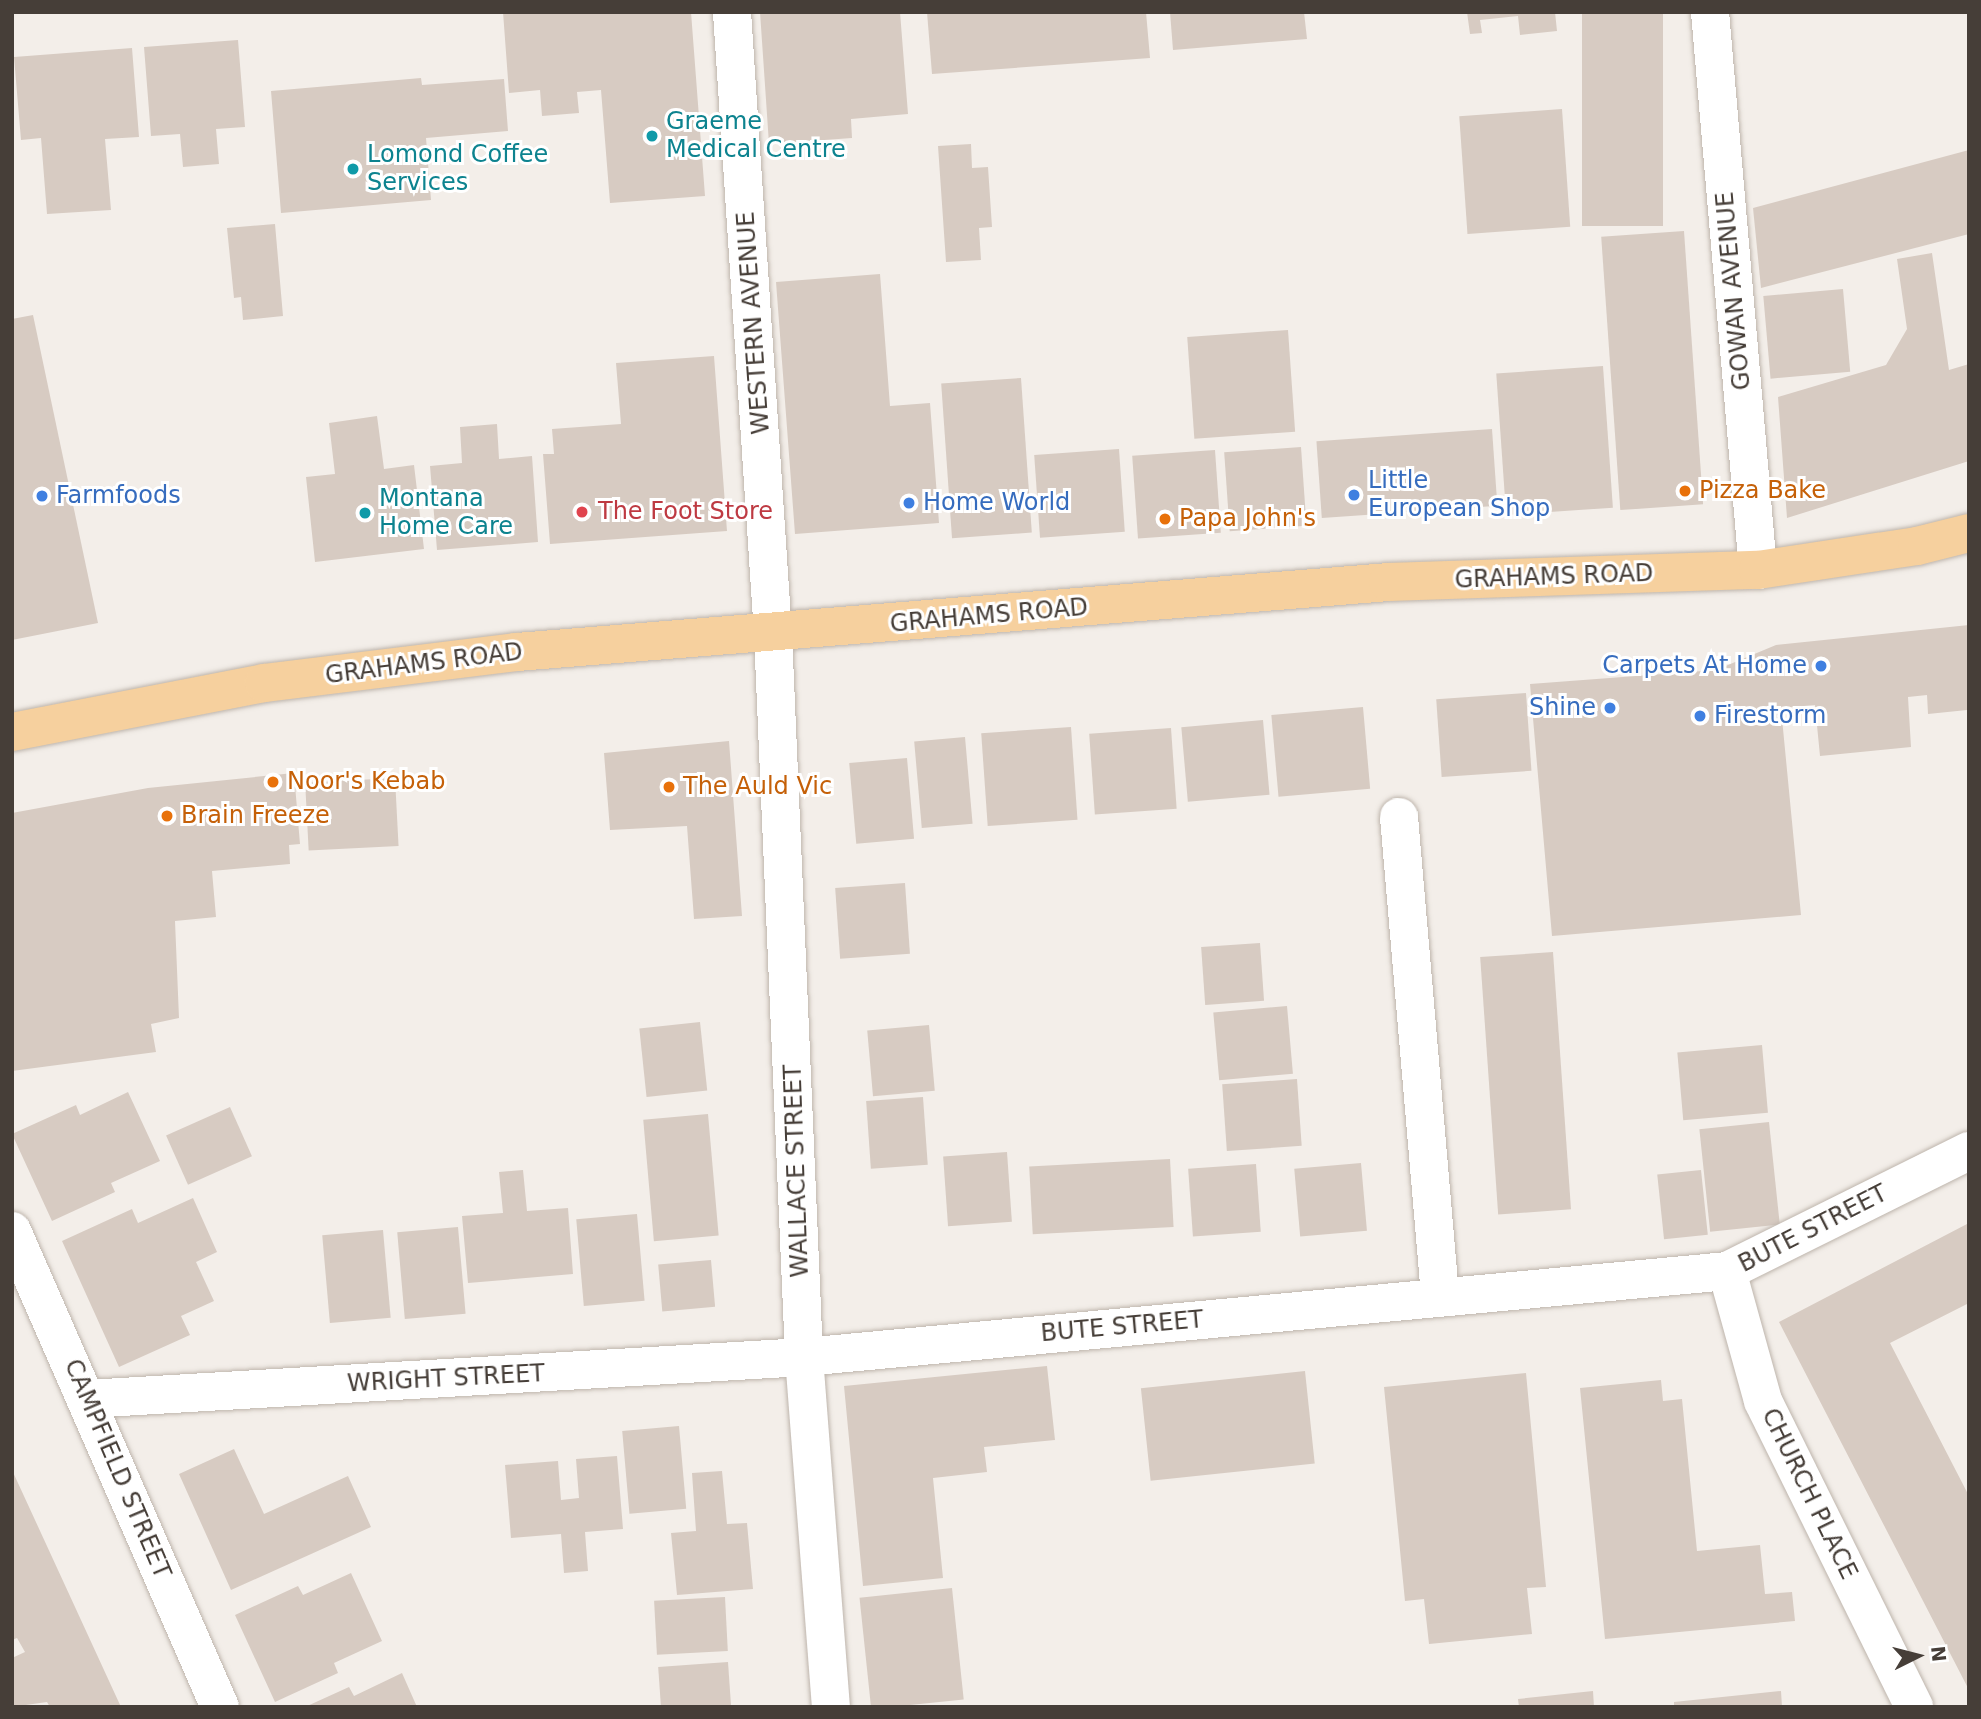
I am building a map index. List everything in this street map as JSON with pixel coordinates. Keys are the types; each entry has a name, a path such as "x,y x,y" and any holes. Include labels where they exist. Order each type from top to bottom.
{"main road":[{"name":"GRAHAMS ROAD","path":"12,732 264,683 517,652 773,634 1388,582 1758,570 1917,546 1969,533"}],"street":[{"name":"WESTERN AVENUE","path":"732,12 773,634"},
{"name":"GOWAN AVENUE","path":"1710,12 1758,570"},
{"name":"WALLACE STREET","path":"773,634 804,1357 831,1707"},
{"path":"1399,817 1440,1297"},
{"name":"BUTE STREET","path":"804,1357 1727,1271 1969,1151"},
{"name":"CAMPFIELD STREET","path":"12,1231 220,1707"},
{"name":"CHURCH PLACE","path":"1727,1271 1763,1401 1914,1707"},
{"name":"WRIGHT STREET","path":"87,1399 804,1357"}],"building":[{"name":"Graeme Medical Centre","path":"503,12 691,12 705,196 610,203 601,90 577,92 579,113 542,116 540,90 509,93"},
{"path":"760,12 900,12 908,114 851,119 852,138 769,144"},
{"path":"927,12 1146,12 1150,58 932,74"},
{"path":"1170,12 1304,12 1307,39 1173,50"},
{"path":"1467,12 1555,12 1557,31 1520,35 1518,16 1480,20 1482,33 1470,34"},
{"path":"1582,12 1663,12 1663,226 1582,226"},
{"path":"238,40 245,127 216,129 219,164 183,167 180,134 151,136 144,47"},
{"path":"132,48 139,137 105,139 111,210 47,214 41,138 21,140 14,57"},
{"name":"Lomond Coffee Services","path":"421,78 422,85 504,79 508,131 426,138 431,200 281,213 271,91"},
{"path":"1562,109 1570,227 1467,234 1459,116"},
{"path":"971,144 972,168 988,167 992,227 979,228 981,260 946,262 938,146"},
{"path":"1969,150 1969,234 1761,288 1753,208"},
{"path":"275,224 283,316 243,320 241,297 234,298 227,228"},
{"path":"1684,231 1703,504 1620,510 1601,237"},
{"path":"1932,253 1949,370 1969,364 1969,461 1787,518 1778,397 1886,365 1907,329 1897,259"},
{"path":"880,274 890,406 930,403 939,523 795,534 776,282"},
{"path":"1843,289 1850,372 1771,379 1763,296"},
{"name":"Farmfoods","path":"33,315 98,623 12,640 12,319"},
{"path":"1288,330 1295,432 1194,439 1187,337"},
{"path":"714,356 727,531 550,544 543,454 554,454 552,429 621,424 616,363"},
{"path":"1603,366 1613,508 1506,515 1496,373"},
{"path":"1021,378 1032,533 952,538 941,384"},
{"name":"Montana Home Care","path":"377,416 384,469 414,465 424,549 315,562 306,477 335,474 329,423"},
{"path":"497,424 499,459 532,456 538,542 437,550 430,466 462,463 460,427"},
{"path":"1492,429 1497,506 1322,518 1316,441"},
{"path":"1301,447 1307,526 1230,531 1224,452"},
{"path":"1119,449 1125,532 1040,538 1034,455"},
{"path":"1215,450 1221,533 1138,539 1132,456"},
{"path":"1969,625 1967,710 1928,714 1927,695 1908,697 1911,747 1820,756 1815,705 1781,708 1801,915 1552,936 1530,684 1716,670 1776,645"},
{"path":"1526,693 1531,771 1442,777 1436,699"},
{"path":"1363,707 1370,789 1278,797 1271,715"},
{"path":"1263,720 1270,795 1188,802 1181,727"},
{"path":"1071,727 1077,820 988,826 981,733"},
{"path":"1171,728 1177,809 1095,815 1089,734"},
{"path":"965,737 973,824 922,828 914,741"},
{"name":"The Auld Vic","path":"729,741 742,916 694,919 687,826 610,830 604,753"},
{"path":"907,758 914,839 856,844 849,763"},
{"path":"294,773 300,844 289,845 290,864 212,871 216,917 175,921 179,1018 151,1024 156,1052 12,1071 12,813 148,788"},
{"path":"395,778 399,846 309,851 305,783"},
{"path":"905,883 910,954 840,959 835,888"},
{"path":"1260,943 1264,1001 1205,1005 1201,947"},
{"path":"1553,952 1571,1209 1498,1214 1480,957"},
{"path":"1287,1006 1293,1074 1219,1080 1213,1012"},
{"path":"700,1022 707,1091 647,1097 639,1028"},
{"path":"929,1025 935,1091 873,1096 867,1030"},
{"path":"1762,1045 1768,1113 1683,1120 1677,1052"},
{"path":"1297,1079 1302,1146 1227,1151 1222,1084"},
{"path":"128,1092 160,1161 111,1183 115,1192 52,1221 12,1134 76,1105 80,1115"},
{"path":"923,1097 928,1165 871,1169 866,1101"},
{"path":"230,1107 252,1156 188,1185 166,1135"},
{"path":"708,1114 719,1236 654,1241 643,1120"},
{"path":"1769,1122 1780,1224 1710,1232 1699,1129"},
{"path":"1007,1152 1012,1222 948,1226 943,1156"},
{"path":"1170,1159 1174,1227 1033,1234 1029,1166"},
{"path":"1361,1163 1367,1231 1300,1237 1294,1169"},
{"path":"1256,1164 1261,1232 1193,1237 1188,1169"},
{"path":"523,1170 527,1211 568,1208 573,1274 468,1283 462,1216 503,1213 499,1172"},
{"path":"1701,1170 1708,1235 1664,1239 1657,1175"},
{"path":"193,1198 217,1252 196,1262 214,1301 181,1316 190,1335 119,1367 62,1241 132,1209 138,1223"},
{"path":"637,1214 645,1301 584,1306 576,1219"},
{"path":"1967,1224 1969,1303 1890,1343 1969,1496 1969,1690 1779,1322"},
{"path":"458,1227 466,1314 405,1319 397,1232"},
{"path":"383,1230 391,1318 330,1323 322,1235"},
{"path":"711,1260 715,1307 662,1311 658,1265"},
{"path":"1047,1366 1055,1440 984,1447 987,1472 933,1478 943,1578 863,1586 844,1386"},
{"path":"1305,1371 1315,1463 1151,1481 1141,1388"},
{"path":"1526,1373 1546,1587 1527,1588 1532,1634 1429,1644 1424,1599 1405,1601 1384,1387"},
{"path":"1661,1380 1663,1401 1682,1399 1697,1551 1760,1545 1765,1594 1792,1592 1795,1621 1605,1639 1580,1388"},
{"path":"679,1426 686,1509 629,1514 622,1431"},
{"path":"234,1449 264,1514 348,1476 371,1527 231,1590 179,1474"},
{"path":"617,1456 623,1529 585,1532 588,1571 564,1573 561,1534 511,1538 505,1465 558,1461 561,1500 579,1498 576,1459"},
{"path":"12,1470 121,1707 50,1707 47,1702 12,1707 12,1658 25,1652 17,1638 12,1640"},
{"path":"722,1471 727,1524 747,1523 753,1589 677,1595 671,1533 696,1531 692,1473"},
{"path":"351,1573 382,1641 334,1663 338,1673 275,1702 235,1615 298,1586 303,1595"},
{"path":"952,1588 964,1699 871,1707 860,1598"},
{"path":"725,1597 728,1651 657,1655 654,1601"},
{"path":"728,1662 731,1707 661,1707 658,1667"},
{"path":"402,1673 417,1707 305,1707 349,1687 354,1696"},
{"path":"1593,1691 1594,1707 1519,1707 1518,1699"},
{"path":"1781,1691 1782,1707 1674,1707 1674,1702"}],"place":[{"name":"Graeme Medical Centre","path":"652,136"},
{"name":"Lomond Coffee Services","path":"353,169"},
{"name":"Pizza Bake","path":"1685,491"},
{"name":"Little European Shop","path":"1354,495"},
{"name":"Farmfoods","path":"42,496"},
{"name":"Home World","path":"909,503"},
{"name":"The Foot Store","path":"582,512"},
{"name":"Montana Home Care","path":"365,513"},
{"name":"Papa John's","path":"1165,519"},
{"name":"Carpets At Home","path":"1821,666"},
{"name":"Shine","path":"1610,708"},
{"name":"Firestorm","path":"1700,716"},
{"name":"Noor's Kebab","path":"273,782"},
{"name":"The Auld Vic","path":"669,787"},
{"name":"Brain Freeze","path":"167,816"}]}
